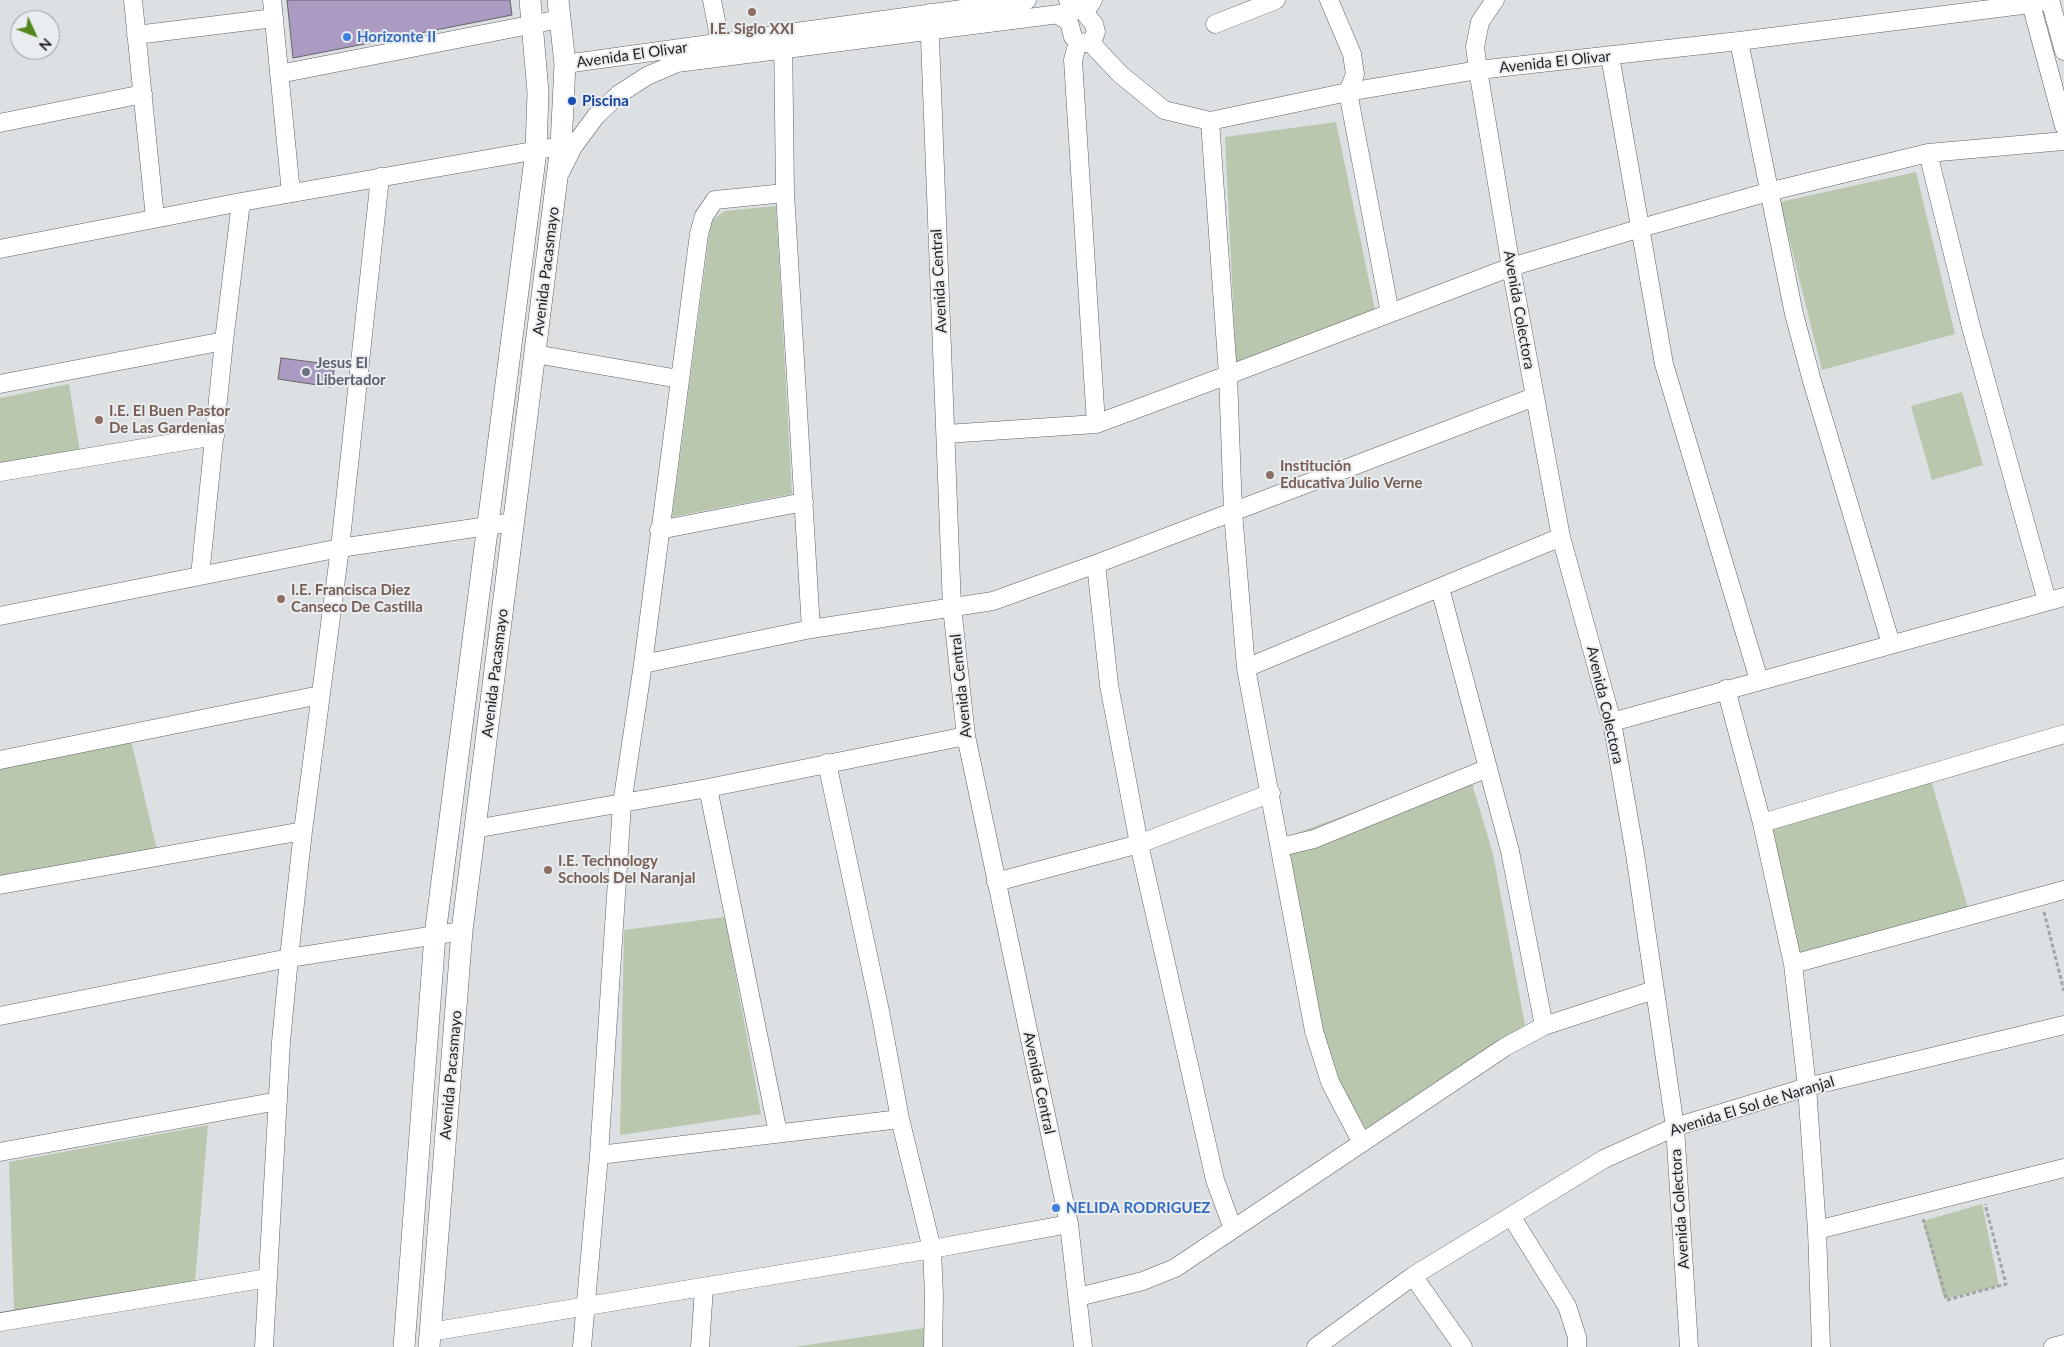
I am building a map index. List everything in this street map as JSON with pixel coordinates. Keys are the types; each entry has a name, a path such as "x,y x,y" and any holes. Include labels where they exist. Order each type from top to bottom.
{"main road":[{"name":"Avenida Pacasmayo","path":"404,1347 435,935 536,151 538,92 530,0"},
{"name":"Avenida Pacasmayo","path":"429,1339 462,931 561,146 565,64 559,10"}],"street":[{"path":"133,0 155,218"},
{"path":"272,0 291,193"},
{"path":"712,0 720,42"},
{"name":"Avenida El Olivar","path":"565,64 720,42 783,41 929,13 1027,0"},
{"path":"1215,24 1276,0"},
{"path":"1329,0 1352,54 1354,74 1348,92 1390,313"},
{"name":"Avenida Colectora","path":"1495,0 1480,22 1475,47 1478,70 1534,397 1561,537 1612,722 1635,854 1675,1127 1689,1347"},
{"path":"2050,0 2064,51"},
{"name":"Avenida El Olivar","path":"1057,7 1080,38 1164,110 1210,121 1348,92 1478,70 1739,41 2050,0"},
{"path":"2030,2 2064,126"},
{"path":"557,180 573,147 596,116 619,94 647,76 678,63 783,41 930,31 1057,7 1084,7 1096,32 1080,38 1073,60 1096,424"},
{"path":"279,74 532,24 559,10"},
{"name":"Avenida Central","path":"929,13 952,607 966,736 1069,1224 1083,1347"},
{"path":"136,35 274,18"},
{"path":"783,41 785,193 811,629"},
{"path":"1739,41 1794,314 1812,382 1891,644"},
{"path":"1610,56 1664,364 1759,680"},
{"path":"0,123 143,94"},
{"path":"1210,121 1228,375 1233,512 1246,668 1271,792 1314,1031 1330,1082 1362,1143"},
{"path":"946,434 1096,424 1511,267 1641,228 1768,192 1928,153 2064,141"},
{"path":"0,249 241,202 561,146"},
{"path":"1928,153 1971,327 2047,601"},
{"path":"264,1347 278,1101 289,958 320,695 340,548 380,177"},
{"path":"582,1347 599,1156 622,804 643,664 699,234 704,216 715,200 785,193"},
{"path":"200,576 216,436 224,341 241,202"},
{"path":"0,384 224,341"},
{"path":"535,354 679,379"},
{"path":"643,664 811,629 993,601 1096,564 1534,397"},
{"path":"0,472 216,436"},
{"path":"659,530 804,502"},
{"path":"0,616 340,548 514,522"},
{"path":"1246,668 1561,537"},
{"path":"1096,564 1110,686 1139,844 1215,1180 1233,1229"},
{"path":"1440,588 1510,851 1544,1026"},
{"path":"1612,722 2064,597"},
{"path":"1726,689 1762,823 1793,964 1807,1088 1817,1230 1821,1347"},
{"path":"0,760 320,695"},
{"path":"1762,823 2064,734"},
{"path":"474,830 708,788 966,736"},
{"path":"826,763 880,1011 900,1119 932,1250 934,1296 933,1347"},
{"path":"1281,847 1314,839 1488,768"},
{"path":"708,788 778,1133"},
{"path":"996,882 1139,844 1271,792"},
{"path":"0,885 303,832"},
{"path":"1793,964 2064,890"},
{"path":"0,1016 289,958 462,931"},
{"path":"1078,1297 1143,1281 1175,1268 1505,1046 1544,1026 1654,990"},
{"name":"Avenida El Sol de Naranjal","path":"1316,1347 1413,1276 1510,1216 1604,1159 1675,1127 1807,1088 2064,1025"},
{"path":"0,1152 278,1101"},
{"path":"599,1156 900,1119"},
{"path":"1817,1230 2064,1168"},
{"path":"1510,1216 1567,1306 1578,1347"},
{"path":"429,1339 586,1307 932,1250 1069,1224"},
{"path":"1413,1276 1463,1347"},
{"path":"0,1322 268,1278"},
{"path":"700,1347 704,1288"},
{"path":"2053,1347 2064,1344"}],"path":[{"path":"2040,896 2064,991"},
{"path":"1919,1204 1947,1300 2006,1284 1981,1189"}],"green space":[{"path":"1336,122 1375,310 1236,364 1225,137"},
{"path":"1916,172 1955,334 1822,370 1780,202"},
{"path":"776,206 792,494 672,517 711,221 725,211"},
{"path":"69,384 80,452 0,468 0,398"},
{"path":"1962,392 1983,465 1932,480 1911,406"},
{"path":"131,740 157,850 0,877 0,767"},
{"path":"1468,770 1493,854 1525,1025 1365,1129 1339,1081 1322,1027 1286,837"},
{"path":"1931,780 1968,908 1799,953 1770,829"},
{"path":"725,917 761,1114 620,1135 624,930"},
{"path":"208,1125 195,1282 14,1311 9,1162"},
{"path":"1982,1204 1999,1286 1944,1299 1923,1221"},
{"path":"924,1328 924,1347 794,1347"}],"building":[{"name":"Horizonte II","path":"287,0 510,0 512,15 293,58"},
{"name":"Jesus El Libertador","path":"281,358 335,365 331,387 278,379"}],"place":[{"name":"I.E. Siglo XXI","path":"752,12"},
{"name":"Horizonte II","path":"347,37"},
{"name":"Piscina","path":"572,101"},
{"name":"Jesus El Libertador","path":"306,372"},
{"name":"I.E. El Buen Pastor De Las Gardenias","path":"99,420"},
{"name":"Institución Educativa Julio Verne","path":"1270,475"},
{"name":"I.E. Francisca Diez Canseco De Castilla","path":"281,599"},
{"name":"I.E. Technology Schools Del Naranjal","path":"548,870"},
{"name":"NELIDA RODRIGUEZ","path":"1056,1208"}]}
